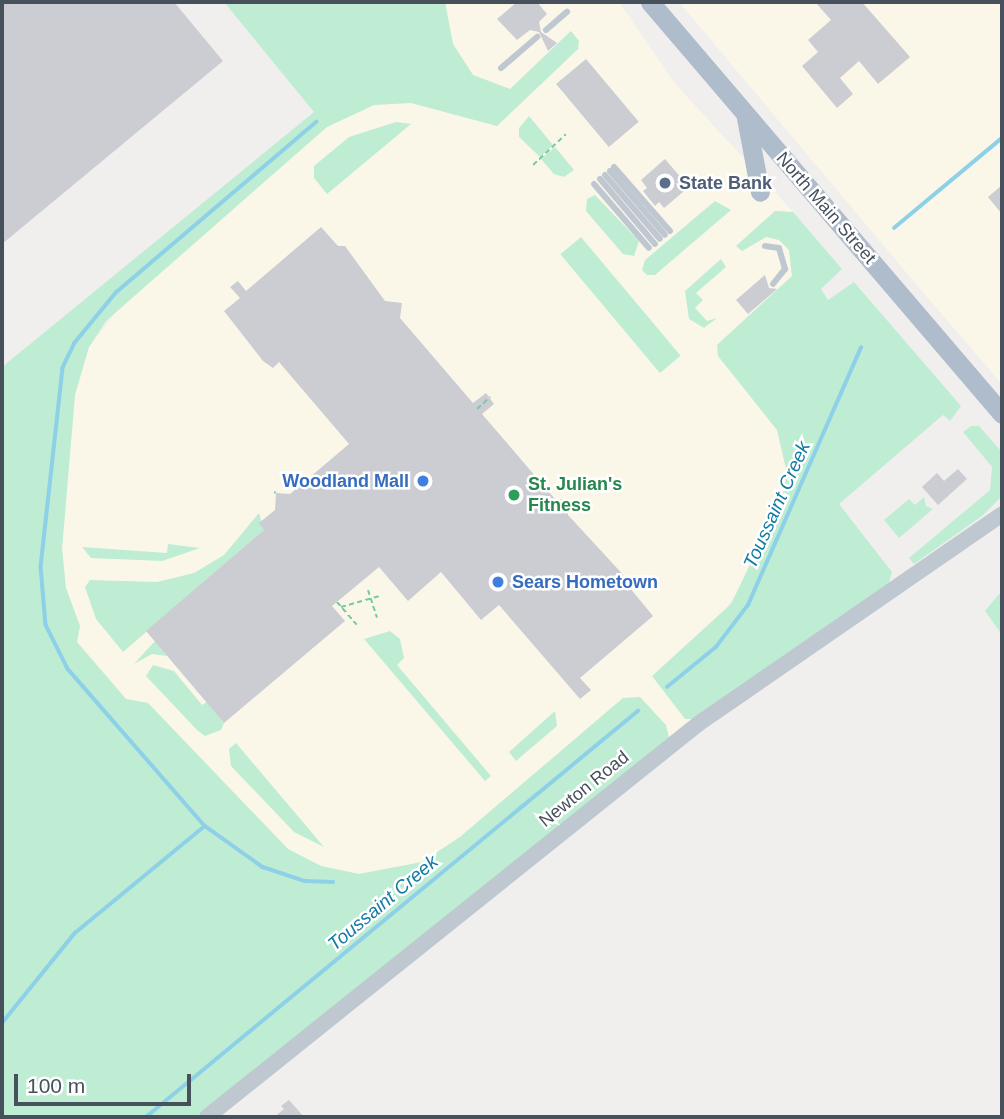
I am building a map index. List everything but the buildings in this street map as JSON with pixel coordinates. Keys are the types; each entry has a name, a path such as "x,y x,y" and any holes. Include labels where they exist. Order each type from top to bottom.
{"main road":[{"name":"North Main Street","path":"650,2 1002,414"},
{"path":"745,113 760,192"}],"street":[{"name":"Newton Road","path":"207,1117 698,724 1002,514"}],"lane":[{"path":"546,30 567,12"},
{"path":"501,68 537,37"},
{"path":"605,175 660,240"},
{"path":"605,175 660,240"},
{"path":"605,175 660,240"},
{"path":"765,246 779,248 785,269 773,284"}],"path":[{"path":"533,165 566,134"},
{"path":"477,409 490,397"},
{"path":"369,590 376,618"},
{"path":"341,607 379,596"},
{"path":"337,602 357,625"}],"shaded area":[{"name":"Woodland Mall","path":"445,2 619,2 676,85 793,212 775,211 742,251 766,237 779,240 789,250 792,276 717,345 777,430 787,473 782,498 737,593 721,615 694,719 669,738 623,698 460,837 422,862 359,874 321,866 288,849 148,703 126,699 77,642 80,626 66,588 62,549 75,395 89,347 124,302 327,127 374,105 411,103 497,126 578,49 579,41 570,31 510,89 473,75 453,44"},
{"path":"679,2 1002,2 1002,384 922,291"}],"green space":[{"path":"224,2 445,2 453,44 473,75 510,89 571,31 579,41 578,49 497,126 411,103 374,105 327,127 106,321 89,347 75,395 62,549 66,588 80,626 77,642 126,699 148,703 288,849 321,866 359,874 422,862 460,837 623,698 640,697 666,725 669,738 201,1117 2,1117 2,367 314,112"},
{"path":"529,116 553,145 540,157 519,137 519,128"},
{"path":"396,122 411,124 327,194 314,178 314,166 349,137"},
{"path":"555,147 574,170 564,177 554,174 541,159"},
{"path":"595,195 639,241 634,256 623,254 586,211 587,199"},
{"path":"715,201 731,210 655,275 647,275 642,270 645,260"},
{"path":"775,211 793,212 842,269 821,289 828,300 854,282 961,406 950,421 943,415 839,504 892,572 889,583 694,719 685,719 652,676 731,604 782,498 787,473 777,430 718,356 717,345 792,276 789,250 779,240 766,237 742,251 736,246"},
{"path":"581,237 681,356 660,373 560,254"},
{"path":"721,259 726,267 696,293 703,300 695,308 707,321 717,318 704,328 689,319 685,291"},
{"path":"971,426 979,426 1002,452 1002,496 982,516 914,564 909,558 990,490 992,467 963,432"},
{"path":"924,497 926,506 933,509 899,538 884,520 909,499 915,505"},
{"path":"259,513 264,530 123,652 96,619 85,587 90,580 157,582 194,573 224,555"},
{"path":"168,544 200,548 162,561 91,558 82,547 167,553"},
{"path":"999,594 1002,596 1002,635 985,611"},
{"path":"390,631 400,639 404,658 397,665 491,776 485,781 364,639"},
{"path":"155,641 167,656 152,654 134,664"},
{"path":"153,665 174,671 202,705 207,702 224,723 221,730 205,736 197,730 146,676"},
{"path":"555,711 557,726 516,761 509,752"},
{"path":"236,743 324,847 294,832 231,766 229,749"}],"waterway":[{"path":"317,122 117,292 75,343 63,368 41,566 46,625 68,669 205,826 263,867 305,881 333,882"},
{"name":"Toussaint Creek","path":"894,228 1002,138"},
{"name":"Toussaint Creek","path":"667,687 716,647 748,605 861,348"},
{"name":"Toussaint Creek","path":"146,1117 638,711"},
{"path":"2,1023 75,933 205,826"}],"place":[{"name":"State Bank","path":"665,183"},
{"name":"Woodland Mall","path":"423,481"},
{"name":"St. Julian's Fitness","path":"514,495"},
{"name":"Sears Hometown","path":"498,582"}]}
